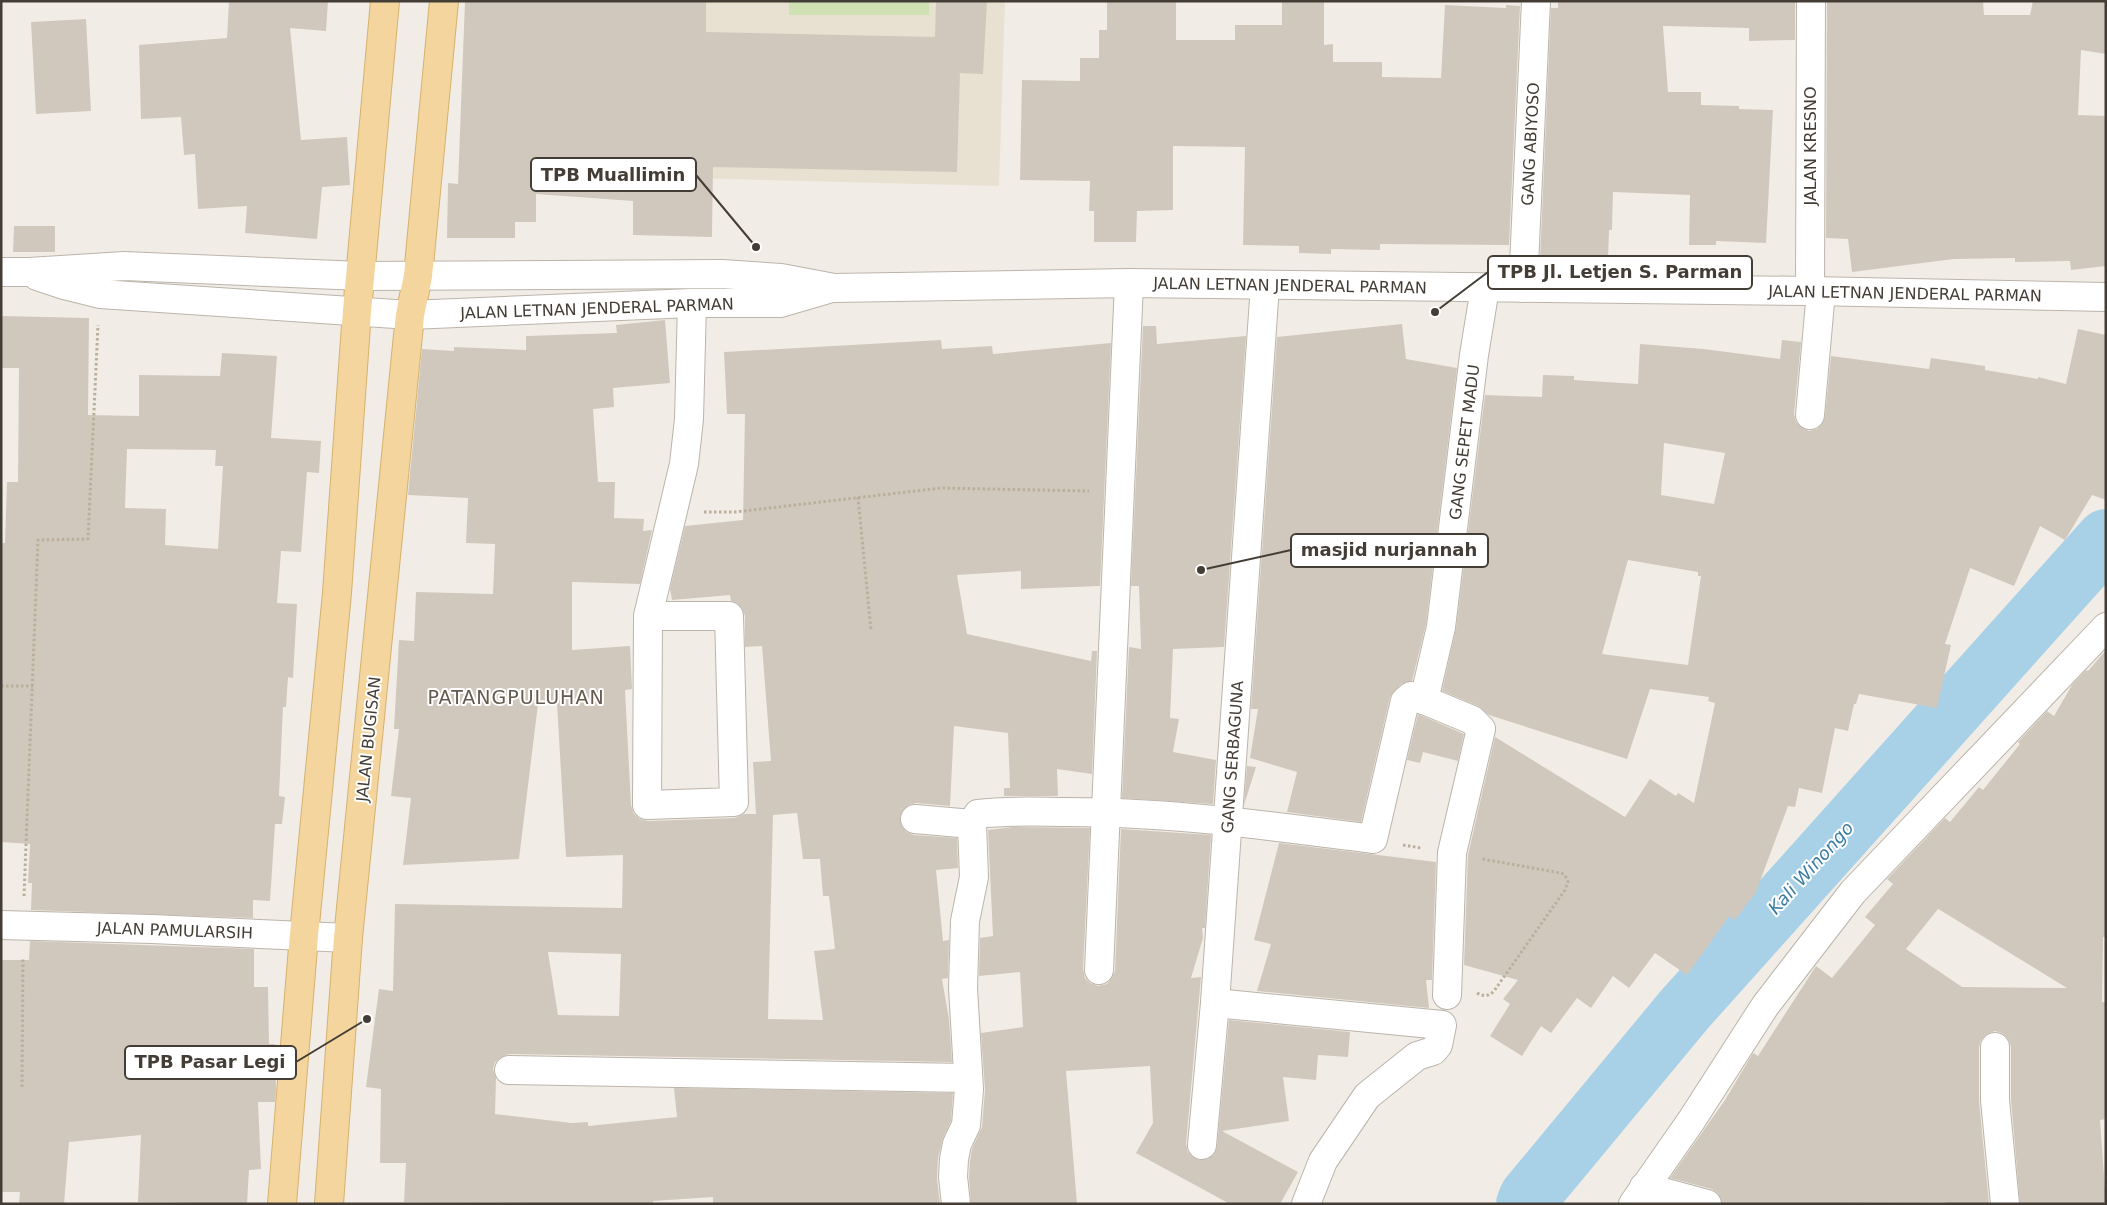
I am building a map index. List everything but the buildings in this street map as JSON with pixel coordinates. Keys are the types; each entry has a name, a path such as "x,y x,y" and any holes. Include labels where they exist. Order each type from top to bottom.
{"main road":[{"path":"282,1204 304,935 337,593 357,310 385,1"},
{"name":"JALAN BUGISAN","path":"329,1204 348,938 410,315 418,276 444,1"}],"street":[{"name":"GANG ABIYOSO","path":"1523,288 1536,1"},
{"name":"JALAN KRESNO","path":"1810,415 1815,291 1811,1"},
{"name":"JALAN LETNAN JENDERAL PARMAN","path":"1,272 124,266 361,276 722,274 781,278 834,288 1129,282 1815,291 2106,297"},
{"name":"JALAN LETNAN JENDERAL PARMAN","path":"29,272 64,285 100,294 410,315 692,303 780,303 834,288"},
{"path":"1098,970 1129,282"},
{"name":"GANG SERBAGUNA","path":"1202,1145 1215,1003 1265,285"},
{"name":"GANG SEPET MADU","path":"1424,700 1441,627 1473,365 1485,288"},
{"path":"648,616 729,616 734,802 647,805 648,616 671,512 684,464 689,419 692,303"},
{"path":"1707,1204 1639,1196 1691,1121 1765,1006 1852,892 2106,627"},
{"path":"956,1204 954,1168 958,1144 966,1126 968,1078 963,988 965,921 974,877 972,824 978,814 1004,811 1106,812 1228,820 1373,839 1405,701 1411,696 1424,700 1472,720 1481,729 1452,853 1447,995"},
{"path":"915,819 972,824"},
{"name":"JALAN PAMULARSIH","path":"12,925 152,928 348,938"},
{"path":"1215,1003 1440,1033 1433,1051 1417,1056 1367,1096 1323,1161 1306,1204"},
{"path":"1995,1047 1995,1100 2005,1204"},
{"path":"509,1070 968,1078"}],"path":[{"path":"22,1087 12,925 33,686 38,540 88,539 100,294"},
{"path":"671,512 735,512 941,488 1047,489 1120,493"},
{"path":"858,497 871,630"},
{"path":"1,686 33,686"},
{"path":"1373,839 1565,875 1568,882 1565,890 1494,991 1490,995 1482,996 1473,990 1459,988 1447,995"}],"shaded area":[{"path":"661,1 1005,1 999,186 687,178"}],"green space":[{"path":"789,1 929,1 929,15 789,15"}],"waterway":[{"name":"Kali Winongo","path":"1526,1204 1529,1197 1684,1010 2106,539"}],"place":[{"name":"TPB Muallimin","path":"756,247"},
{"name":"TPB Jl. Letjen S. Parman","path":"1435,312"},
{"name":"masjid nurjannah","path":"1201,570"},
{"name":"TPB Pasar Legi","path":"367,1019"}],"district":[{"name":"PATANGPULUHAN","path":"516,697"}]}
